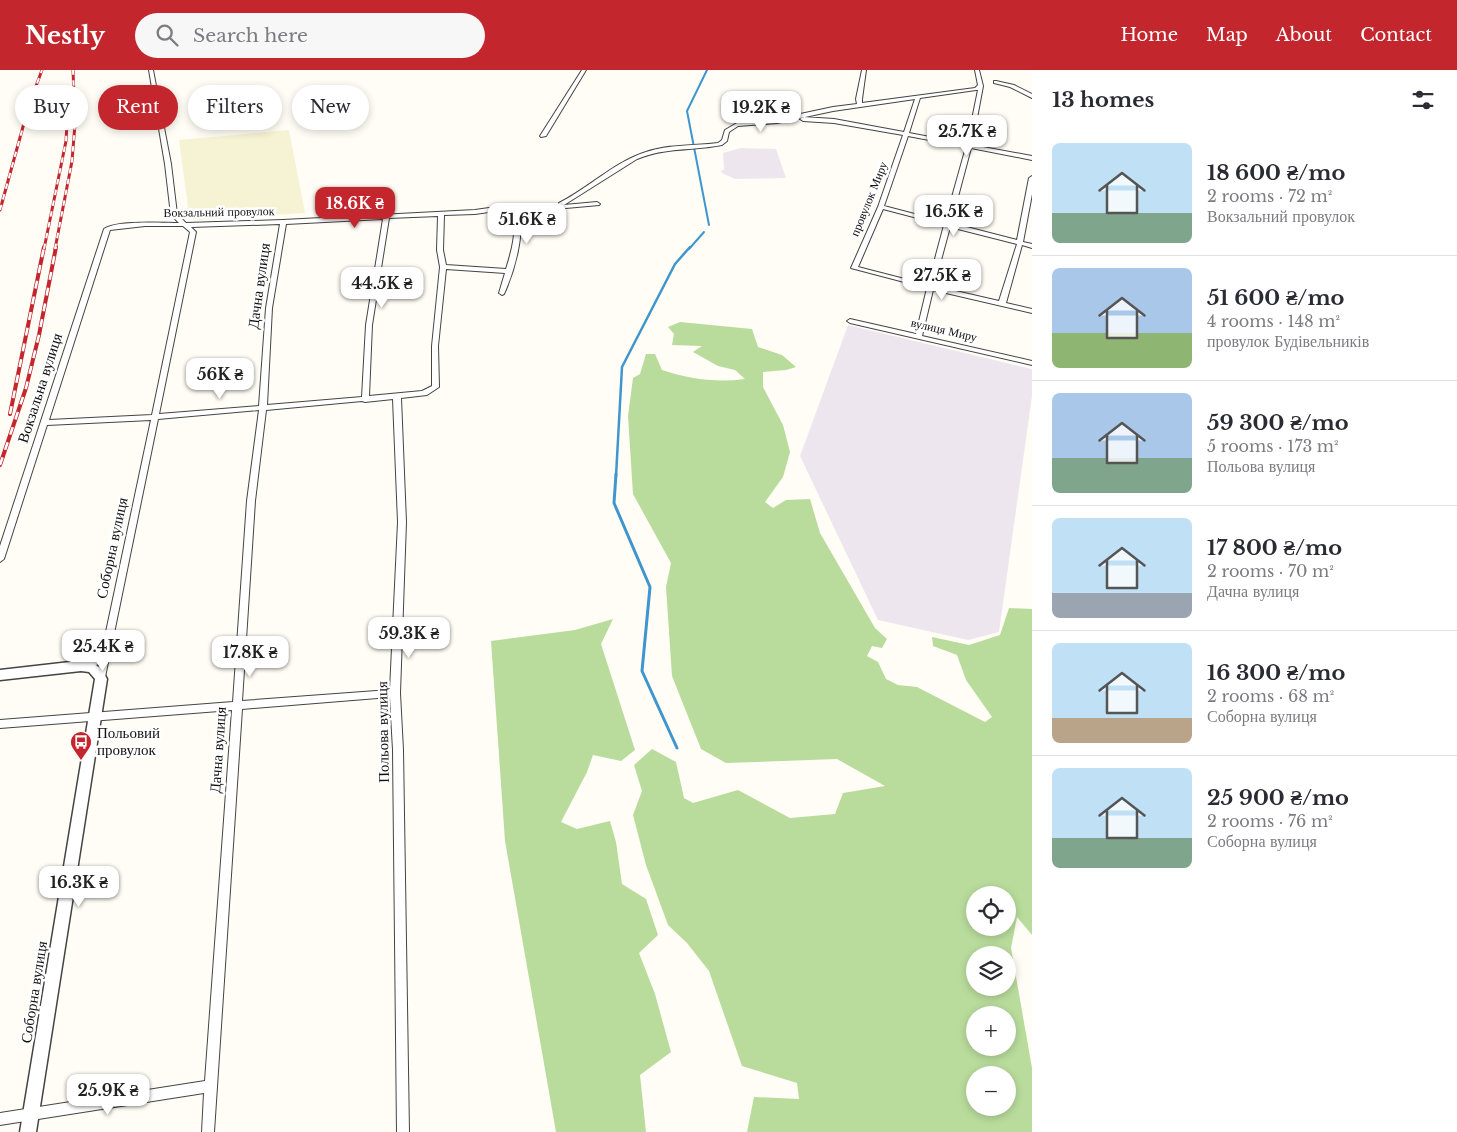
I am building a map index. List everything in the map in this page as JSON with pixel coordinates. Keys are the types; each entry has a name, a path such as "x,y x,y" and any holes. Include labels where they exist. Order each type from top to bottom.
{"street":[{"name":"Соборна вулиця","path":"28,1132 101,679 193,232 174,215 168,164 151,70"},
{"path":"543,136 584,70"},
{"path":"860,106 859,100 864,70"},
{"path":"919,336 929,287 949,224 969,147 981,86 977,70"},
{"path":"996,82 1012,86 1032,96"},
{"path":"555,207 574,197 613,169 647,153 671,147 720,144 724,141 727,131 731,127 918,98 981,86"},
{"name":"провулок Миру","path":"918,98 881,206 854,266 856,270 929,287"},
{"path":"793,118 834,121 1032,158"},
{"path":"1002,304 1020,243 1032,178"},
{"name":"Вокзальний провулок","path":"111,227 145,224 201,225 283,222 441,214 510,207 555,207 597,204"},
{"path":"881,206 1032,246"},
{"path":"502,293 517,244 518,216 516,210 510,207"},
{"path":"44,422 155,417 365,400 424,393 436,387 435,346 443,267 440,250 441,214"},
{"path":"365,400 369,325 386,217"},
{"name":"Дачна вулиця","path":"208,1132 251,501 263,407 269,308 283,222"},
{"name":"Вокзальна вулиця","path":"0,559 104,233 111,227"},
{"path":"443,267 509,271"},
{"path":"929,287 1032,311"},
{"name":"вулиця Миру","path":"850,321 1032,363"},
{"name":"Польова вулиця","path":"397,396 402,522 395,693 398,750 403,1132"},
{"path":"81,666 100,659 107,650"},
{"path":"0,675 81,666 97,670 101,679"},
{"path":"0,724 395,693"},
{"path":"0,1118 211,1086"}],"shaded area":[{"path":"289,130 305,213 198,220 189,214 179,140"},
{"path":"741,148 776,149 786,178 735,179 722,173 721,170 724,170 723,153"},
{"path":"848,325 1032,369 1032,396 999,632 968,640 878,620 800,456"}],"green space":[{"path":"680,322 752,329 758,347 782,355 796,367 763,372 763,387 783,425 790,452 783,477 765,502 773,508 786,500 810,499 820,533 875,628 887,639 882,648 872,646 867,656 878,662 886,679 898,685 917,687 985,722 992,717 966,680 957,655 933,646 932,637 969,645 1000,635 1009,608 1032,609 1032,935 1017,917 1016,922 1016,886 966,886 966,936 1013,936 1011,946 966,946 966,996 1016,996 1016,977 1032,1068 1032,1132 747,1132 754,1097 799,1099 797,1083 742,1066 709,971 687,943 668,925 646,865 633,815 642,791 634,765 652,749 676,762 684,798 693,803 738,790 790,818 835,814 843,793 885,786 837,759 726,763 701,749 672,676 666,587 671,563 633,494 628,416 633,378 640,374 646,354 655,354 662,370 682,376 714,380 745,379 735,370 718,366 693,352 702,346 672,345 674,334 668,327"},
{"path":"613,619 601,644 635,750 621,761 593,755 587,772 561,822 577,829 610,821 616,842 622,884 646,899 658,935 639,953 655,994 671,1052 640,1075 646,1132 556,1132 505,841 491,641 575,630"}],"waterway":[{"path":"707,70 687,111 709,225"},
{"path":"689,249 704,232"},
{"path":"616,476 622,367 675,264 690,247"},
{"path":"616,474 614,503 650,587 642,671 677,748"}],"railway":[{"path":"0,210 29,105 42,70"},
{"path":"55,249 72,161 75,124 73,70"},
{"path":"44,249 67,130"},
{"path":"10,414 44,247"},
{"path":"0,465 26,388 39,335 56,247"}],"place":[{"name":"Польовий провулок","path":"81,761"}]}
